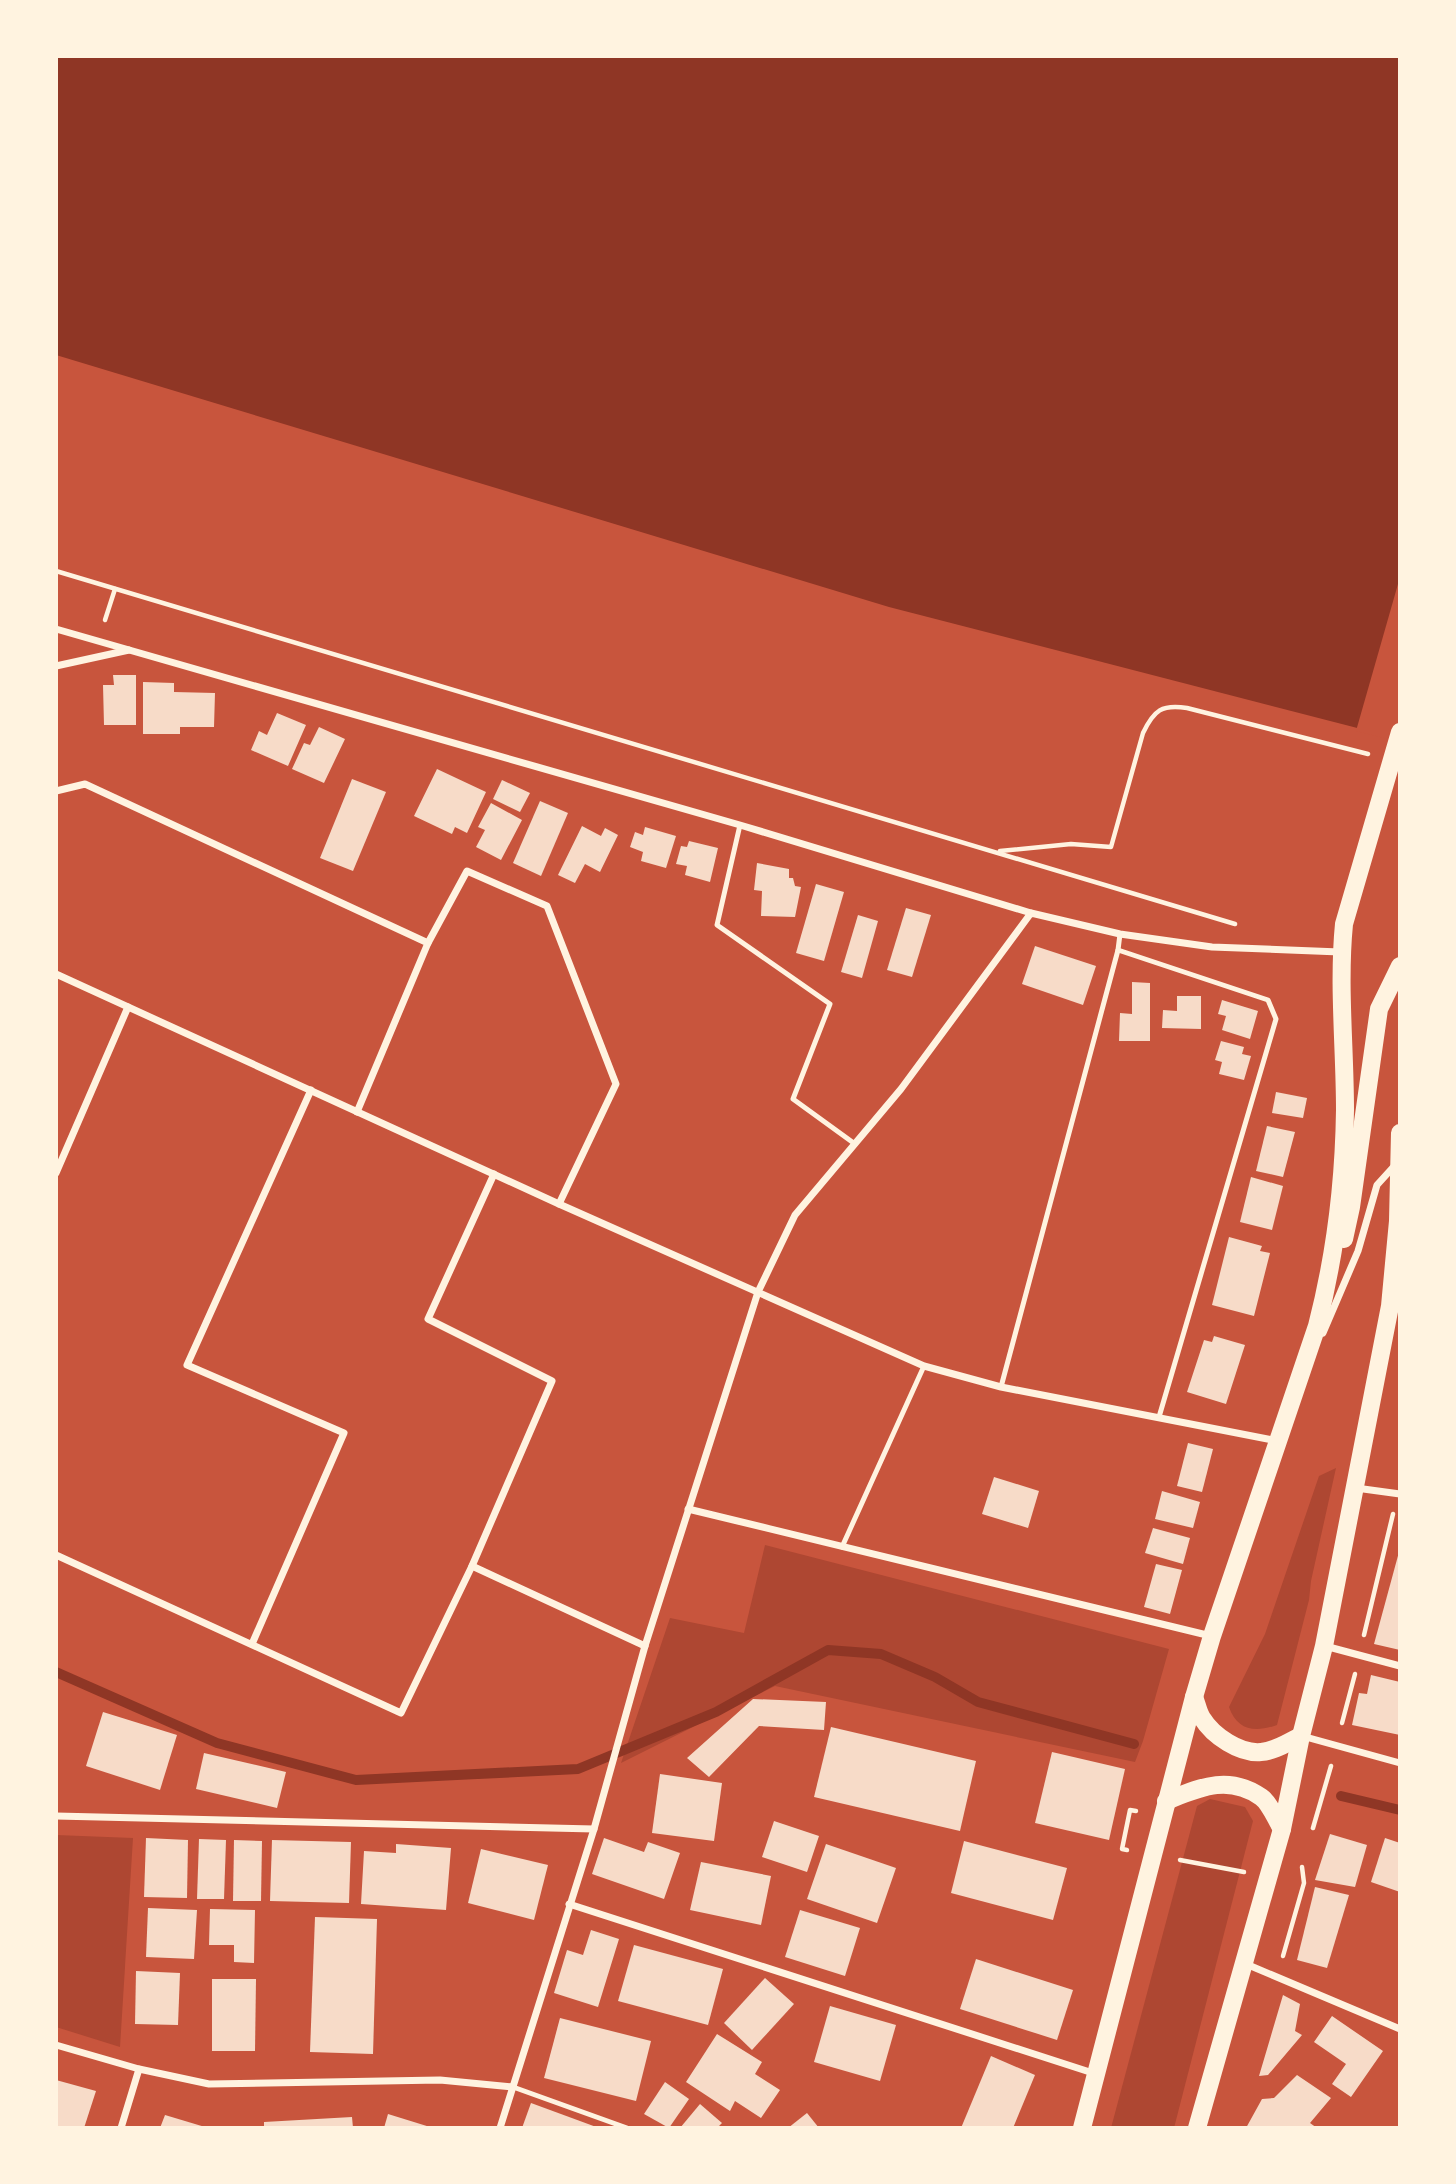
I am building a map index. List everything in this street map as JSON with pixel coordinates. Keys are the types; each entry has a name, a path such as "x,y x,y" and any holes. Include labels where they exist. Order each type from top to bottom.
{"main road":[{"path":"1082,2128 1194,1697 1212,1636 1317,1326 1330,1275 1345,1112 1341,952 1344,924 1400,732"},
{"path":"1330,1275 1341,1251 1351,1207 1379,1009 1400,966"},
{"path":"1198,2128 1282,1829 1301,1736 1324,1646 1391,1306 1398,1221 1400,1133"},
{"path":"1194,1697 1202,1718 1213,1730 1241,1749 1258,1752 1275,1749 1301,1736"},
{"path":"1166,1801 1216,1783 1235,1785 1262,1797 1282,1829"}],"street":[{"path":"56,629 740,825 1031,913 1119,934 1212,947 1341,952"},
{"path":"56,666 133,649"},
{"path":"56,791 85,784 428,943"},
{"path":"357,1112 428,943 467,870 547,906 616,1083 559,1204"},
{"path":"500,2128 594,1829 645,1646 758,1292 795,1215 901,1089 1031,913"},
{"path":"56,974 559,1204 924,1366 1001,1387 1278,1441"},
{"path":"56,1172 128,1007"},
{"path":"252,1644 345,1433 187,1365 311,1090"},
{"path":"1293,1397 1345,1284 1358,1251 1377,1185 1399,1161"},
{"path":"56,1555 401,1713 471,1566 552,1381 428,1319 494,1174"},
{"path":"1355,1488 1400,1494"},
{"path":"688,1509 1212,1636"},
{"path":"471,1566 645,1646"},
{"path":"1324,1646 1400,1667"},
{"path":"1301,1736 1400,1763"},
{"path":"56,1816 594,1829"},
{"path":"569,1904 1097,2074"},
{"path":"1244,1963 1400,2029"},
{"path":"56,2045 139,2069 209,2084 440,2080 513,2087"},
{"path":"121,2128 139,2069"}],"lane":[{"path":"740,825 717,925 830,1004 793,1099 855,1144"},
{"path":"1001,1387 1118,950 1119,934"},
{"path":"1118,950 1268,1000 1276,1019 1159,1417"},
{"path":"842,1547 924,1366"},
{"path":"513,2087 627,2128"}],"path":[{"path":"56,571 996,851 1246,929"},
{"path":"99,641 115,589"},
{"path":"996,851 1071,844 1111,847 1143,733 1149,719 1161,708 1187,708 1377,757"},
{"path":"1135,1851 1122,1849 1130,1810 1137,1812"},
{"path":"1175,1859 1256,1875"}],"shaded area":[{"path":"56,56 1400,56 1400,739 889,607 56,355"},
{"path":"1336,1468 1309,1600 1277,1725 1261,1729 1247,1728 1237,1721 1229,1707 1265,1634 1319,1476"},
{"path":"765,1545 1169,1649 1135,1762 775,1686 621,1763 670,1618 744,1633"},
{"path":"1210,1799 1245,1807 1253,1821 1174,2128 1111,2128 1197,1806"},
{"path":"56,1835 133,1838 120,2047 56,2027"}],"pier":[{"path":"1400,577 1400,742 1356,731"}],"building":[{"path":"113,675 136,675 136,725 104,725 103,685 114,685"},
{"path":"143,682 174,683 174,692 215,693 214,727 180,727 180,734 143,734"},
{"path":"277,713 306,725 288,766 251,750 259,731 267,735"},
{"path":"319,727 345,739 324,783 292,769 304,743 310,745"},
{"path":"437,769 486,792 467,833 455,827 452,834 414,816"},
{"path":"352,779 386,792 353,871 320,858"},
{"path":"502,780 530,793 520,812 493,799"},
{"path":"540,801 568,813 541,876 513,863"},
{"path":"491,803 522,820 501,860 476,847 485,830 478,827"},
{"path":"582,826 601,836 605,828 618,835 600,872 585,864 575,883 558,875"},
{"path":"645,827 676,836 666,868 641,861 643,852 630,847 635,832 643,835"},
{"path":"689,841 718,848 710,882 685,875 687,866 676,864 681,846 687,847"},
{"path":"757,863 789,869 789,878 793,878 795,886 801,887 795,917 761,916 762,891 754,890"},
{"path":"816,884 844,892 824,961 796,953"},
{"path":"906,908 931,915 912,977 887,970"},
{"path":"858,915 878,921 862,978 841,972"},
{"path":"1035,946 1096,966 1083,1005 1022,984"},
{"path":"1132,982 1150,983 1150,1041 1119,1041 1120,1013 1132,1014"},
{"path":"1177,996 1201,996 1201,1029 1162,1028 1163,1010 1177,1011"},
{"path":"1222,1000 1258,1011 1250,1039 1222,1030 1226,1016 1218,1014"},
{"path":"1221,1041 1244,1047 1242,1054 1251,1056 1244,1080 1219,1074 1222,1062 1215,1060"},
{"path":"1276,1092 1307,1098 1303,1118 1272,1113"},
{"path":"1267,1126 1295,1132 1283,1177 1256,1171"},
{"path":"1251,1177 1283,1186 1272,1230 1240,1222"},
{"path":"1229,1237 1262,1246 1260,1251 1270,1253 1254,1316 1212,1305"},
{"path":"1214,1336 1245,1345 1226,1404 1187,1392 1204,1340 1212,1342"},
{"path":"1188,1443 1213,1449 1202,1492 1177,1486"},
{"path":"994,1477 1039,1491 1028,1528 982,1514"},
{"path":"1162,1491 1200,1502 1193,1528 1155,1519"},
{"path":"1153,1528 1190,1538 1183,1564 1145,1553"},
{"path":"1400,1552 1400,1650 1374,1644"},
{"path":"1156,1564 1182,1570 1170,1614 1144,1607"},
{"path":"1371,1675 1400,1682 1400,1735 1352,1725 1359,1693 1367,1694"},
{"path":"753,1699 826,1702 824,1730 759,1726 709,1777 687,1758"},
{"path":"103,1712 177,1735 160,1790 86,1766"},
{"path":"831,1727 976,1761 960,1831 814,1797"},
{"path":"1052,1752 1125,1769 1109,1840 1035,1823"},
{"path":"204,1753 286,1772 277,1808 196,1789"},
{"path":"660,1774 722,1783 714,1841 652,1833"},
{"path":"774,1821 819,1836 807,1872 762,1857"},
{"path":"1330,1834 1367,1845 1355,1887 1315,1880"},
{"path":"146,1838 188,1840 187,1898 144,1897"},
{"path":"604,1838 644,1852 648,1842 680,1853 664,1899 592,1874"},
{"path":"1385,1838 1400,1843 1400,1892 1371,1882"},
{"path":"199,1839 226,1840 224,1899 197,1899"},
{"path":"234,1840 262,1841 261,1901 233,1901"},
{"path":"272,1840 351,1842 349,1903 270,1901"},
{"path":"964,1841 1067,1868 1053,1920 951,1893"},
{"path":"396,1844 451,1848 446,1910 361,1904 364,1851 396,1853"},
{"path":"826,1844 896,1868 877,1923 807,1899"},
{"path":"481,1849 548,1865 534,1920 468,1903"},
{"path":"701,1862 771,1876 761,1925 690,1910"},
{"path":"1315,1887 1349,1895 1327,1968 1297,1960"},
{"path":"148,1908 197,1910 194,1959 146,1957"},
{"path":"210,1909 255,1910 254,1963 234,1962 234,1945 209,1945"},
{"path":"800,1910 860,1928 845,1976 785,1957"},
{"path":"315,1917 377,1919 373,2054 310,2052"},
{"path":"591,1930 619,1939 598,2007 554,1993 567,1950 583,1955"},
{"path":"634,1945 723,1969 708,2025 618,2001"},
{"path":"976,1959 1073,1990 1057,2040 960,2009"},
{"path":"136,1971 180,1973 178,2025 135,2024"},
{"path":"765,1978 794,2004 752,2050 724,2023"},
{"path":"212,1979 256,1979 255,2051 212,2051"},
{"path":"1283,1995 1300,2004 1295,2031 1302,2035 1268,2075 1259,2076"},
{"path":"830,2006 896,2025 880,2081 814,2062"},
{"path":"1332,2016 1383,2051 1351,2097 1332,2084 1346,2064 1314,2042"},
{"path":"560,2018 651,2041 636,2101 544,2078"},
{"path":"717,2034 762,2062 755,2074 780,2090 761,2118 735,2101 730,2111 686,2082"},
{"path":"991,2056 1035,2075 1013,2128 961,2128"},
{"path":"1297,2075 1331,2098 1310,2123 1317,2128 1246,2128 1262,2099 1274,2098"},
{"path":"56,2080 96,2091 84,2128 56,2128"},
{"path":"665,2082 689,2099 669,2128 644,2114"},
{"path":"531,2103 599,2128 522,2128"},
{"path":"700,2104 722,2123 717,2128 680,2128"},
{"path":"807,2113 819,2128 788,2128"},
{"path":"388,2114 430,2127 430,2128 384,2128"},
{"path":"165,2115 205,2127 205,2128 160,2128"},
{"path":"352,2117 353,2128 264,2128 264,2122"}],"waterway":[{"path":"56,1672 217,1743 356,1780 578,1769 716,1712 828,1650 881,1654 935,1677 978,1702 1134,1744"},
{"path":"1341,1796 1400,1810"}]}
